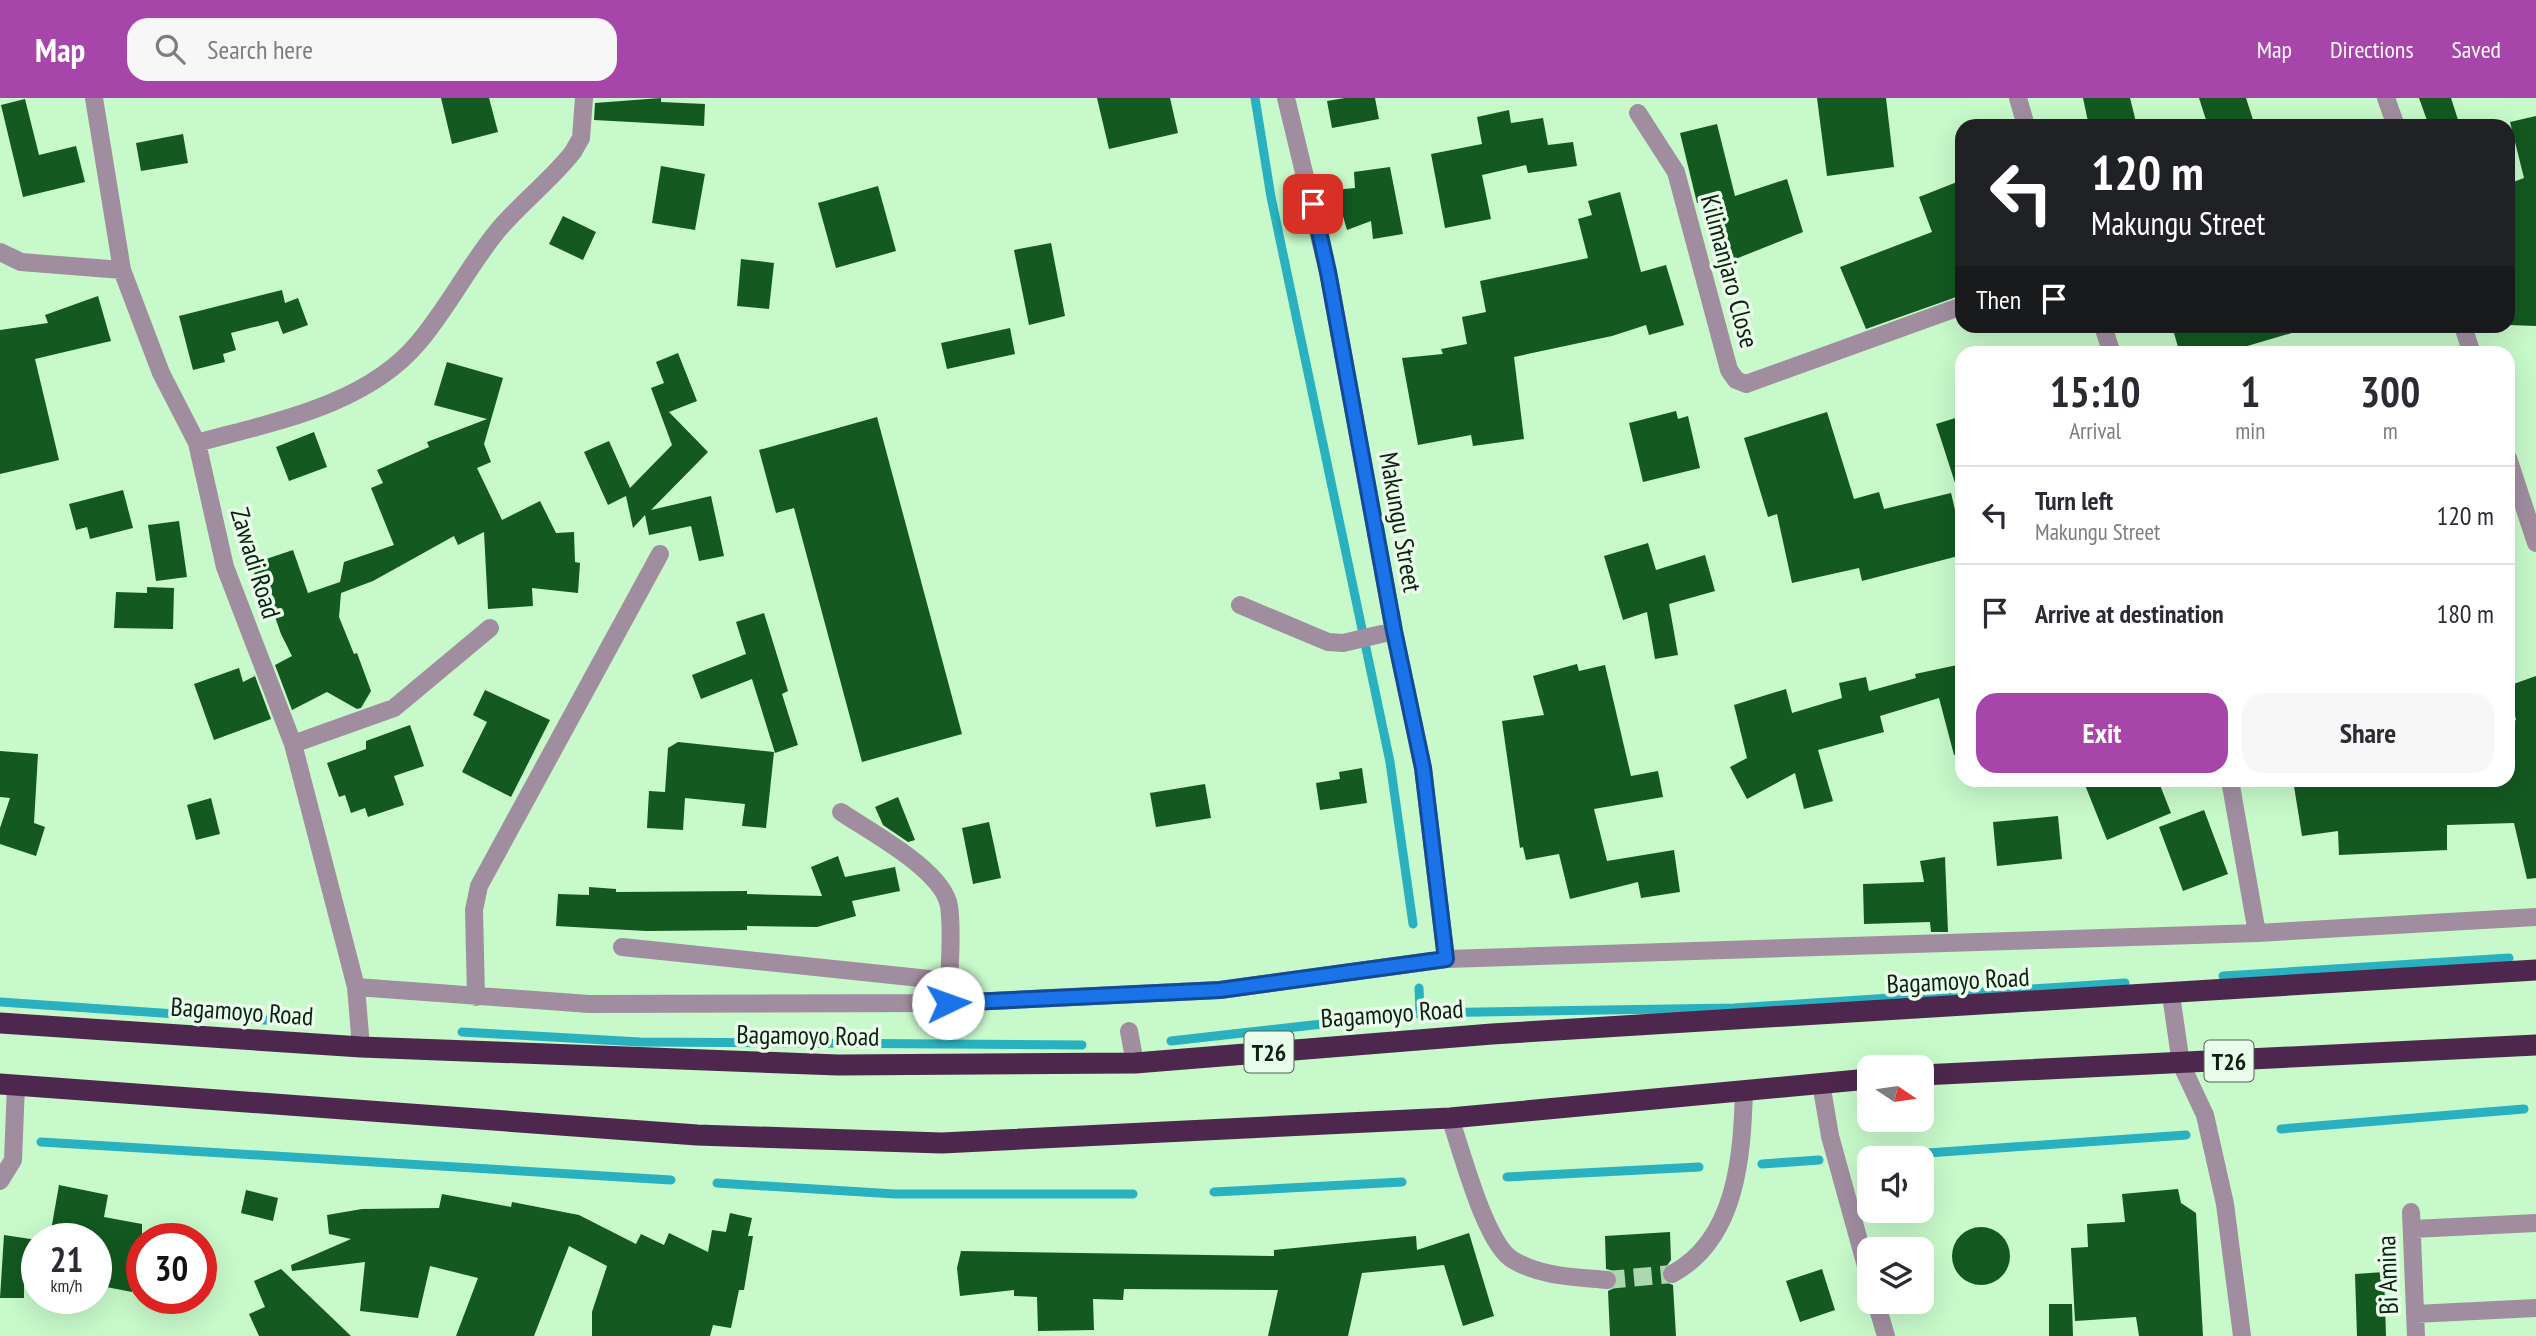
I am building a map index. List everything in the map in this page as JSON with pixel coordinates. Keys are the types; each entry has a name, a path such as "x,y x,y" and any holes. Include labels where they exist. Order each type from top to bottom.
{"highway":[{"name":"Bagamoyo Road","path":"0,1023 361,1047 838,1065 1135,1063 1492,1034 2171,995 2536,970"},
{"name":"T26","path":"1934,1074 2536,1045"},
{"path":"8,1084 697,1135 942,1143 1450,1118 1857,1080"}],"street":[{"name":"Zawadi Road","path":"94,98 122,270 161,373 197,443 225,567 293,744 356,987 361,1047"},
{"path":"197,443 332,402 368,385 394,366 417,345 439,317 498,230 573,152 581,138 584,98"},
{"name":"Makungu Street","path":"1286,98 1328,272 1394,631 1423,768 1446,959"},
{"path":"2018,98 2024,119"},
{"path":"2386,98 2394,119"},
{"name":"Kilimanjaro Close","path":"1637,113 1676,172 1729,370 1736,380 1746,384 1955,309"},
{"path":"0,252 21,262 122,270"},
{"path":"2515,481 2536,543"},
{"path":"476,997 474,910 479,886 660,554"},
{"path":"1240,605 1328,642 1343,643 1394,631"},
{"path":"293,744 394,708 490,628"},
{"path":"2231,787 2257,933"},
{"path":"841,812 909,858 933,878 949,904 948,1003"},
{"path":"356,987 589,1004 948,1003 1220,990 1446,959 2257,933 2536,916"},
{"path":"622,947 949,981"},
{"path":"2171,995 2181,1064 2205,1115 2225,1204 2242,1336"},
{"path":"1129,1031 1135,1063"},
{"path":"1821,1083 1830,1136 1858,1237"},
{"path":"0,1181 13,1160 8,1084"},
{"path":"1672,1274 1691,1264 1716,1235 1736,1184 1742,1141 1744,1091"},
{"path":"1450,1118 1489,1231 1510,1259 1538,1272 1607,1280"},
{"name":"Bi Amina","path":"2416,1336 2412,1220 2536,1223"},
{"path":"2416,1314 2536,1308"},
{"path":"1880,1314 1886,1336"}],"building":[{"path":"441,98 489,98 498,132 452,144"},
{"path":"661,98 661,102 705,104 704,126 594,120 595,103"},
{"path":"1097,98 1170,98 1178,133 1109,149"},
{"path":"1375,98 1379,119 1332,128 1327,101"},
{"path":"1817,98 1886,98 1894,167 1827,176"},
{"path":"2083,98 2130,98 2135,119 2088,119"},
{"path":"2199,98 2246,98 2253,119 2206,119"},
{"path":"2419,98 2451,98 2458,119 2426,119"},
{"path":"25,99 39,155 76,146 85,182 23,197 1,105"},
{"path":"1509,110 1511,123 1543,118 1548,145 1573,142 1577,166 1528,173 1526,165 1482,175 1491,219 1445,228 1431,154 1482,144 1477,117"},
{"path":"2536,116 2536,326 2515,325 2515,181 2524,178 2515,142 2515,121"},
{"path":"1717,124 1735,196 1787,179 1803,232 1723,264 1703,201 1697,203 1680,133"},
{"path":"183,134 188,163 141,171 136,143"},
{"path":"661,166 705,174 695,230 652,223"},
{"path":"1390,167 1403,234 1373,239 1371,221 1347,230 1342,213 1336,213 1334,190 1355,188 1354,172"},
{"path":"1955,183 1955,297 1866,329 1840,267 1932,232 1919,197"},
{"path":"878,186 896,251 836,268 818,203"},
{"path":"1620,192 1641,272 1666,265 1684,325 1649,335 1646,325 1612,336 1514,357 1524,439 1473,446 1471,435 1418,445 1402,358 1443,354 1441,349 1467,344 1462,317 1486,312 1480,281 1588,258 1578,219 1592,215 1588,201"},
{"path":"563,216 596,232 583,260 549,244"},
{"path":"1051,243 1065,316 1029,325 1014,250"},
{"path":"741,259 774,263 769,309 737,306"},
{"path":"282,290 285,303 298,298 308,325 283,334 278,321 231,333 236,350 223,354 225,362 193,370 179,316"},
{"path":"98,296 111,341 35,359 59,460 0,474 0,330 48,323 45,315"},
{"path":"1010,328 1015,354 947,369 941,343"},
{"path":"2174,333 2292,333 2247,346 2178,346"},
{"path":"678,353 697,401 669,412 708,452 651,510 711,496 724,556 699,561 691,526 649,535 645,515 633,528 626,496 608,505 584,452 609,441 630,488 672,445 651,388 664,383 656,362"},
{"path":"447,362 503,378 484,444 491,462 477,468 502,520 540,501 556,533 574,532 575,562 580,563 578,593 532,588 533,606 488,609 484,532 458,545 454,536 373,581 341,593 339,617 354,654 357,653 371,691 361,708 357,709 327,692 292,710 275,665 292,656 281,634 265,588 260,590 251,564 293,550 308,593 340,582 344,562 394,545 371,488 383,483 377,470 429,447 427,442 487,419 434,405"},
{"path":"1676,411 1678,419 1688,416 1700,468 1643,482 1629,423"},
{"path":"1827,412 1854,499 1879,492 1884,509 1951,493 1955,510 1955,557 1862,581 1859,568 1792,583 1777,514 1768,517 1744,438"},
{"path":"877,417 962,734 862,762 794,508 776,513 759,450"},
{"path":"1955,418 1955,483 1936,424"},
{"path":"314,432 327,467 289,481 276,447"},
{"path":"123,490 133,528 90,539 87,527 76,530 69,504"},
{"path":"179,521 187,577 156,581 148,525"},
{"path":"1648,543 1656,570 1705,555 1715,591 1669,604 1678,655 1655,659 1647,612 1623,620 1604,556"},
{"path":"147,587 174,588 173,629 114,628 116,592 147,593"},
{"path":"764,613 788,691 782,694 798,745 775,753 752,679 701,699 692,675 746,654 736,622"},
{"path":"1577,664 1579,671 1605,665 1631,776 1658,771 1663,797 1594,809 1607,861 1674,850 1680,892 1641,898 1638,882 1570,899 1559,854 1526,860 1523,847 1520,848 1502,721 1544,715 1533,676"},
{"path":"1955,665 1955,755 1939,698 1880,716 1884,732 1818,750 1833,801 1804,809 1795,773 1747,799 1730,767 1747,758 1734,705 1786,689 1792,713 1842,698 1839,683 1866,677 1869,691 1916,678 1915,674"},
{"path":"239,668 243,682 255,676 271,719 214,740 194,684"},
{"path":"2536,676 2536,878 2527,879 2514,823 2447,825 2447,850 2339,855 2338,831 2302,836 2294,787 2515,787 2515,684"},
{"path":"485,690 550,720 511,797 462,772 487,722 473,715"},
{"path":"410,725 424,766 394,776 404,805 368,817 365,808 351,813 345,795 339,797 327,763 366,749 366,741"},
{"path":"678,742 774,752 766,828 742,826 745,804 685,798 683,830 647,828 649,791 665,792 668,748"},
{"path":"0,751 38,754 34,823 45,827 36,856 0,844 0,828 10,798 0,797"},
{"path":"1362,768 1367,803 1320,810 1316,783 1340,779 1339,772"},
{"path":"1205,784 1211,818 1156,827 1150,793"},
{"path":"2086,787 2161,787 2171,813 2107,840"},
{"path":"898,797 915,840 908,842 883,825 875,807"},
{"path":"211,798 220,834 196,840 187,805"},
{"path":"2204,810 2228,874 2183,891 2159,827"},
{"path":"2058,816 2062,859 1997,866 1993,822"},
{"path":"989,822 1001,878 973,884 962,828"},
{"path":"838,856 845,877 895,867 900,891 852,901 856,916 817,927 747,926 747,930 646,931 556,926 558,894 589,895 589,887 616,889 616,892 747,891 747,894 822,896 811,867"},
{"path":"1945,857 1948,932 1931,932 1930,922 1864,924 1863,884 1924,882 1920,861"},
{"path":"59,1185 108,1195 104,1217 137,1223 126,1223 126,1291 112,1288 112,1223 52,1223"},
{"path":"2178,1189 2181,1203 2196,1213 2203,1336 2139,1336 2136,1317 2075,1321 2071,1248 2088,1247 2087,1224 2125,1222 2122,1194"},
{"path":"246,1190 278,1198 273,1221 241,1213"},
{"path":"442,1194 511,1207 512,1202 579,1215 636,1244 641,1234 664,1245 669,1233 708,1252 712,1230 726,1232 730,1213 752,1218 748,1236 753,1236 744,1290 739,1290 731,1328 713,1325 710,1336 592,1336 592,1312 607,1266 569,1246 534,1336 456,1336 478,1278 430,1266 418,1318 360,1311 365,1262 292,1271 291,1265 351,1239 329,1234 327,1215 362,1209 439,1208"},
{"path":"1975,1227 1987,1227 2002,1235 2010,1250 2010,1262 2002,1277 1987,1285 1975,1285 1960,1277 1952,1262 1952,1250 1960,1235"},
{"path":"1670,1232 1671,1260 1661,1274 1663,1281 1673,1285 1676,1336 1610,1336 1608,1291 1616,1287 1618,1280 1614,1271 1606,1269 1605,1236"},
{"path":"1469,1233 1494,1316 1463,1326 1444,1265 1362,1273 1348,1336 1268,1336 1278,1290 1124,1289 1123,1300 1093,1299 1094,1330 1038,1331 1037,1297 1014,1296 1014,1290 960,1296 957,1268 961,1251 1274,1256 1274,1250 1416,1236 1417,1250"},
{"path":"4,1235 21,1238 21,1298 0,1298"},
{"path":"281,1269 351,1336 259,1336 249,1314 265,1307 254,1281"},
{"path":"1822,1269 1835,1310 1800,1322 1786,1281"},
{"path":"2384,1272 2386,1336 2357,1336 2355,1274"},
{"path":"2049,1304 2072,1304 2073,1336 2049,1336"}],"waterway":[{"path":"1255,98 1271,197 1390,762 1413,924"},
{"path":"2223,976 2509,958"},
{"path":"1171,1041 1420,1013 1734,1008 2125,983"},
{"path":"1419,988 1420,1013"},
{"path":"0,1002 309,1023"},
{"path":"462,1032 640,1042 1082,1045"},
{"path":"2281,1129 2524,1109"},
{"path":"1934,1153 2186,1135"},
{"path":"41,1142 671,1180"},
{"path":"1762,1164 1819,1160"},
{"path":"1507,1177 1699,1167"},
{"path":"1214,1192 1402,1182"},
{"path":"717,1183 895,1194 1133,1194"}],"tunnel":[{"path":"1607,1280 1672,1274"}],"route":[{"path":"948,1003 1220,990 1446,959 1423,768 1394,631 1313,204"}]}
